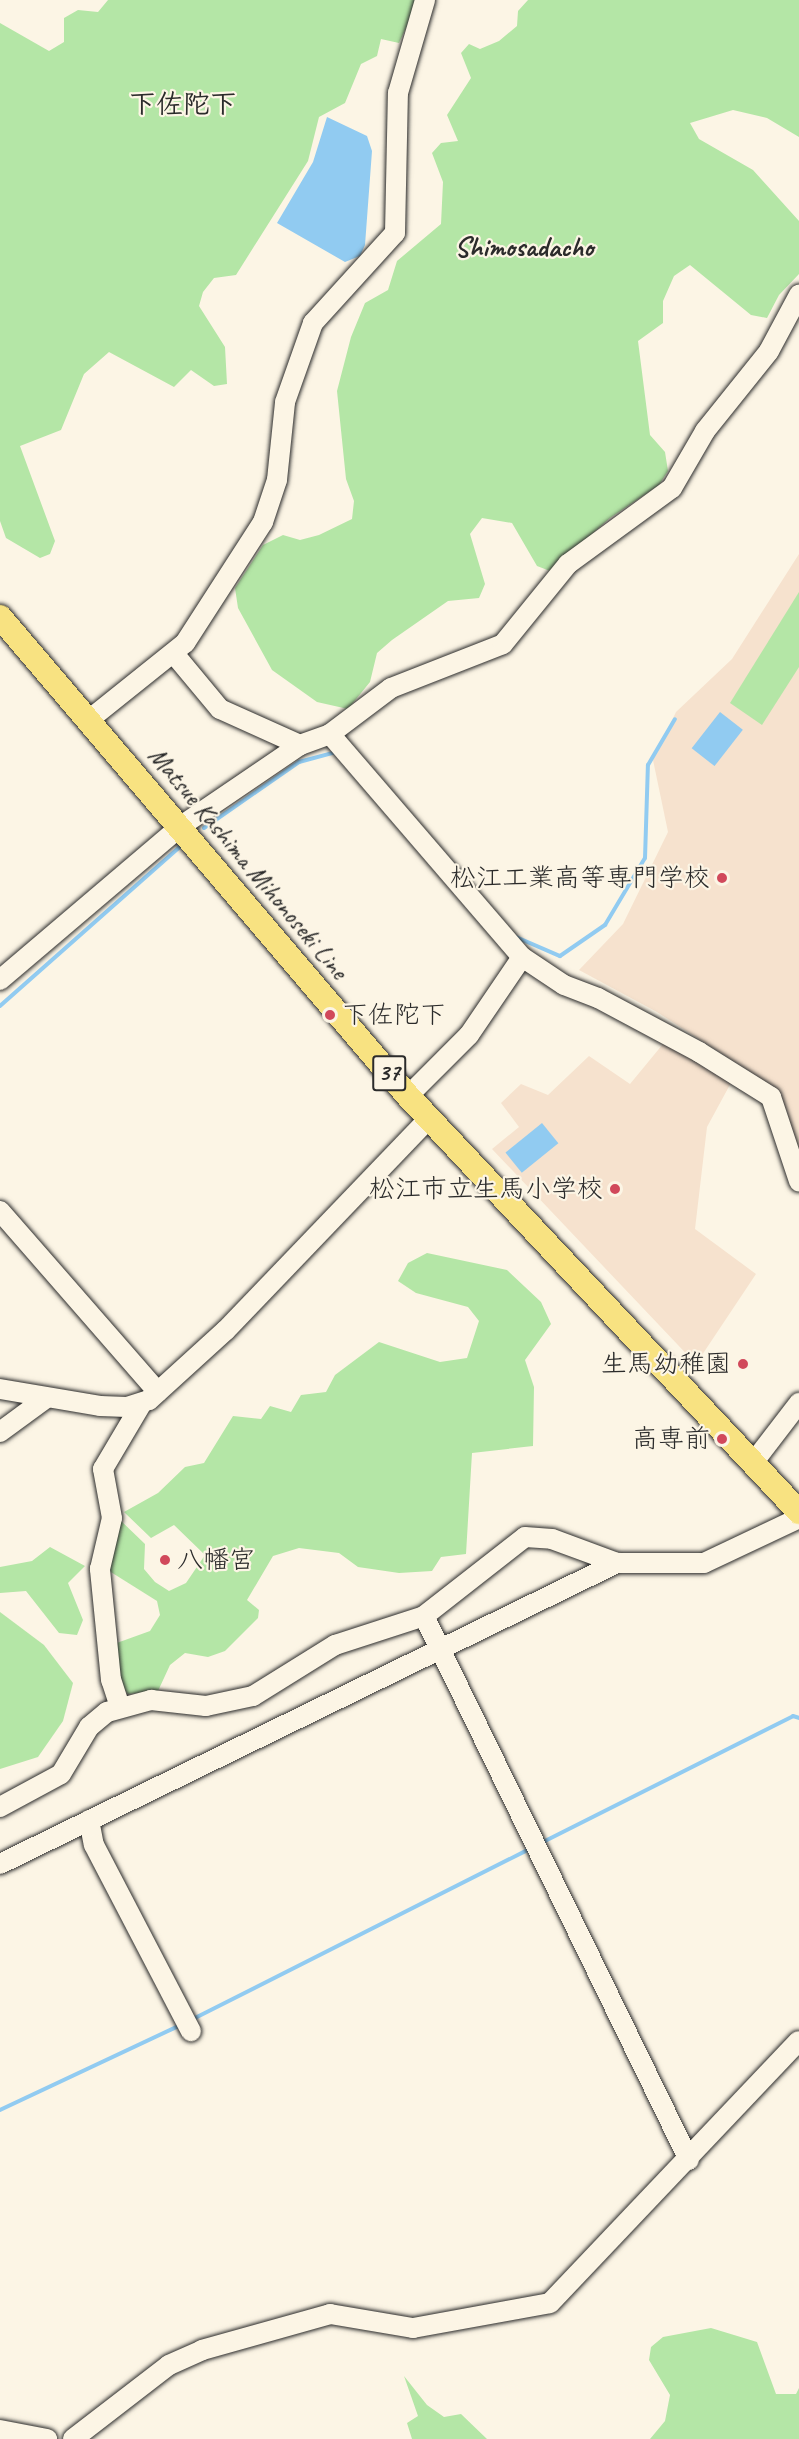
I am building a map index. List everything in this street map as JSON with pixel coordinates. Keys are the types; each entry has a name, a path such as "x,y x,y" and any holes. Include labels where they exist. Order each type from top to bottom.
{"main road":[{"name":"Matsue Kashima Mihonoseki Line","path":"0,616 181,825 408,1096 799,1512"}],"street":[{"path":"90,719 175,655 272,504 285,402 313,323 395,233 398,93 425,0"},
{"path":"0,980 181,825 300,745 330,734 391,688 503,644 568,564 672,488 705,431 769,351 799,295"},
{"path":"175,655 220,710 300,745"},
{"path":"330,734 522,957 564,985 598,998 762,1089 777,1104 799,1181"},
{"path":"408,1096 469,1035 522,957"},
{"path":"120,1707 111,1680 100,1569 112,1518 103,1469 150,1398 226,1330 429,1118"},
{"path":"0,1211 150,1398"},
{"path":"0,1389 45,1399 127,1407 150,1398"},
{"path":"0,1432 45,1399"},
{"path":"753,1463 799,1403"},
{"path":"0,1808 62,1774 89,1727 120,1707 151,1700 206,1706 238,1700 335,1645 424,1616 525,1537 552,1539 617,1563 704,1563 799,1518"},
{"path":"0,1864 617,1563"},
{"path":"424,1616 689,2160"},
{"path":"89,1820 93,1845 191,2031"},
{"path":"73,2439 169,2365 202,2350 330,2314 413,2328 544,2306 689,2160 799,2041"},
{"path":"0,2430 47,2439"}],"shaded area":[{"name":"松江工業高等専門学校","path":"799,554 799,1155 787,1111 772,1086 657,1012 579,970 623,924 668,832 653,760 676,712 732,659"},
{"name":"松江市立生馬小学校","path":"663,1044 732,1081 707,1127 695,1229 756,1274 696,1364 492,1149 519,1127 501,1103 521,1084 548,1095 589,1056 630,1084"}],"green space":[{"path":"108,0 419,0 399,43 381,39 377,56 361,64 345,103 319,117 308,161 236,275 214,278 203,292 199,306 225,347 227,384 214,386 191,370 174,387 109,352 84,374 61,430 20,446 55,541 50,554 40,558 6,538 0,521 0,23 49,51 64,42 64,18 78,10 98,12"},
{"path":"528,0 799,0 799,137 767,118 733,110 690,123 699,139 753,170 799,221 799,274 779,295 767,318 751,315 690,265 674,276 663,301 663,323 638,341 650,435 665,452 668,471 659,485 610,518 550,571 537,566 512,523 482,518 470,534 485,584 479,598 448,601 392,640 377,653 370,682 348,709 317,702 272,670 238,608 235,588 263,545 283,535 300,540 319,535 352,519 354,501 346,479 337,391 351,337 365,303 388,290 397,261 441,224 443,182 432,153 441,143 458,141 447,115 471,78 461,53 469,44 480,49 499,41 517,26 518,11"},
{"path":"799,592 799,667 762,725 730,703"},
{"path":"427,1253 507,1270 541,1302 551,1324 525,1360 534,1387 533,1446 472,1453 466,1554 441,1557 432,1571 399,1573 358,1567 339,1553 299,1548 273,1556 247,1600 259,1610 258,1618 225,1651 208,1657 185,1653 170,1665 158,1691 128,1694 118,1682 114,1644 150,1631 160,1615 157,1601 106,1569 118,1518 145,1544 144,1569 155,1582 169,1591 186,1583 205,1555 174,1525 151,1538 124,1512 158,1493 185,1467 204,1463 233,1416 261,1419 270,1406 291,1412 301,1395 326,1392 335,1375 379,1342 440,1362 467,1358 479,1321 468,1307 416,1293 398,1281 408,1263"},
{"path":"50,1547 85,1566 68,1583 83,1620 77,1635 59,1633 26,1591 0,1593 0,1567 32,1561"},
{"path":"0,1612 44,1645 73,1683 63,1721 38,1757 0,1769"},
{"path":"711,2328 757,2342 776,2394 796,2394 799,2388 799,2439 650,2439 665,2421 670,2395 649,2360 651,2347 663,2337"},
{"path":"404,2376 427,2405 444,2417 461,2414 487,2439 412,2439 407,2423 418,2416"}],"water":[{"path":"327,117 367,136 372,151 365,245 360,256 345,262 277,223 313,162"},
{"path":"720,712 743,730 715,766 692,748"},
{"path":"542,1123 558,1143 522,1173 505,1153"}],"waterway":[{"path":"516,937 560,956 605,925 645,858 648,765 675,719"},
{"path":"204,828 299,762 336,752"},
{"path":"0,1006 183,844"},
{"path":"541,1843 793,1716 799,1718"},
{"path":"191,2020 529,1849"},
{"path":"0,2110 181,2025"}],"place":[{"name":"松江工業高等専門学校","path":"722,878"},
{"name":"下佐陀下","path":"330,1015"},
{"name":"松江市立生馬小学校","path":"615,1189"},
{"name":"生馬幼稚園","path":"743,1364"},
{"name":"高専前","path":"722,1439"},
{"name":"八幡宮","path":"165,1560"}],"district":[{"name":"下佐陀下","path":"183,105"},
{"name":"Shimosadacho","path":"524,247"}]}
